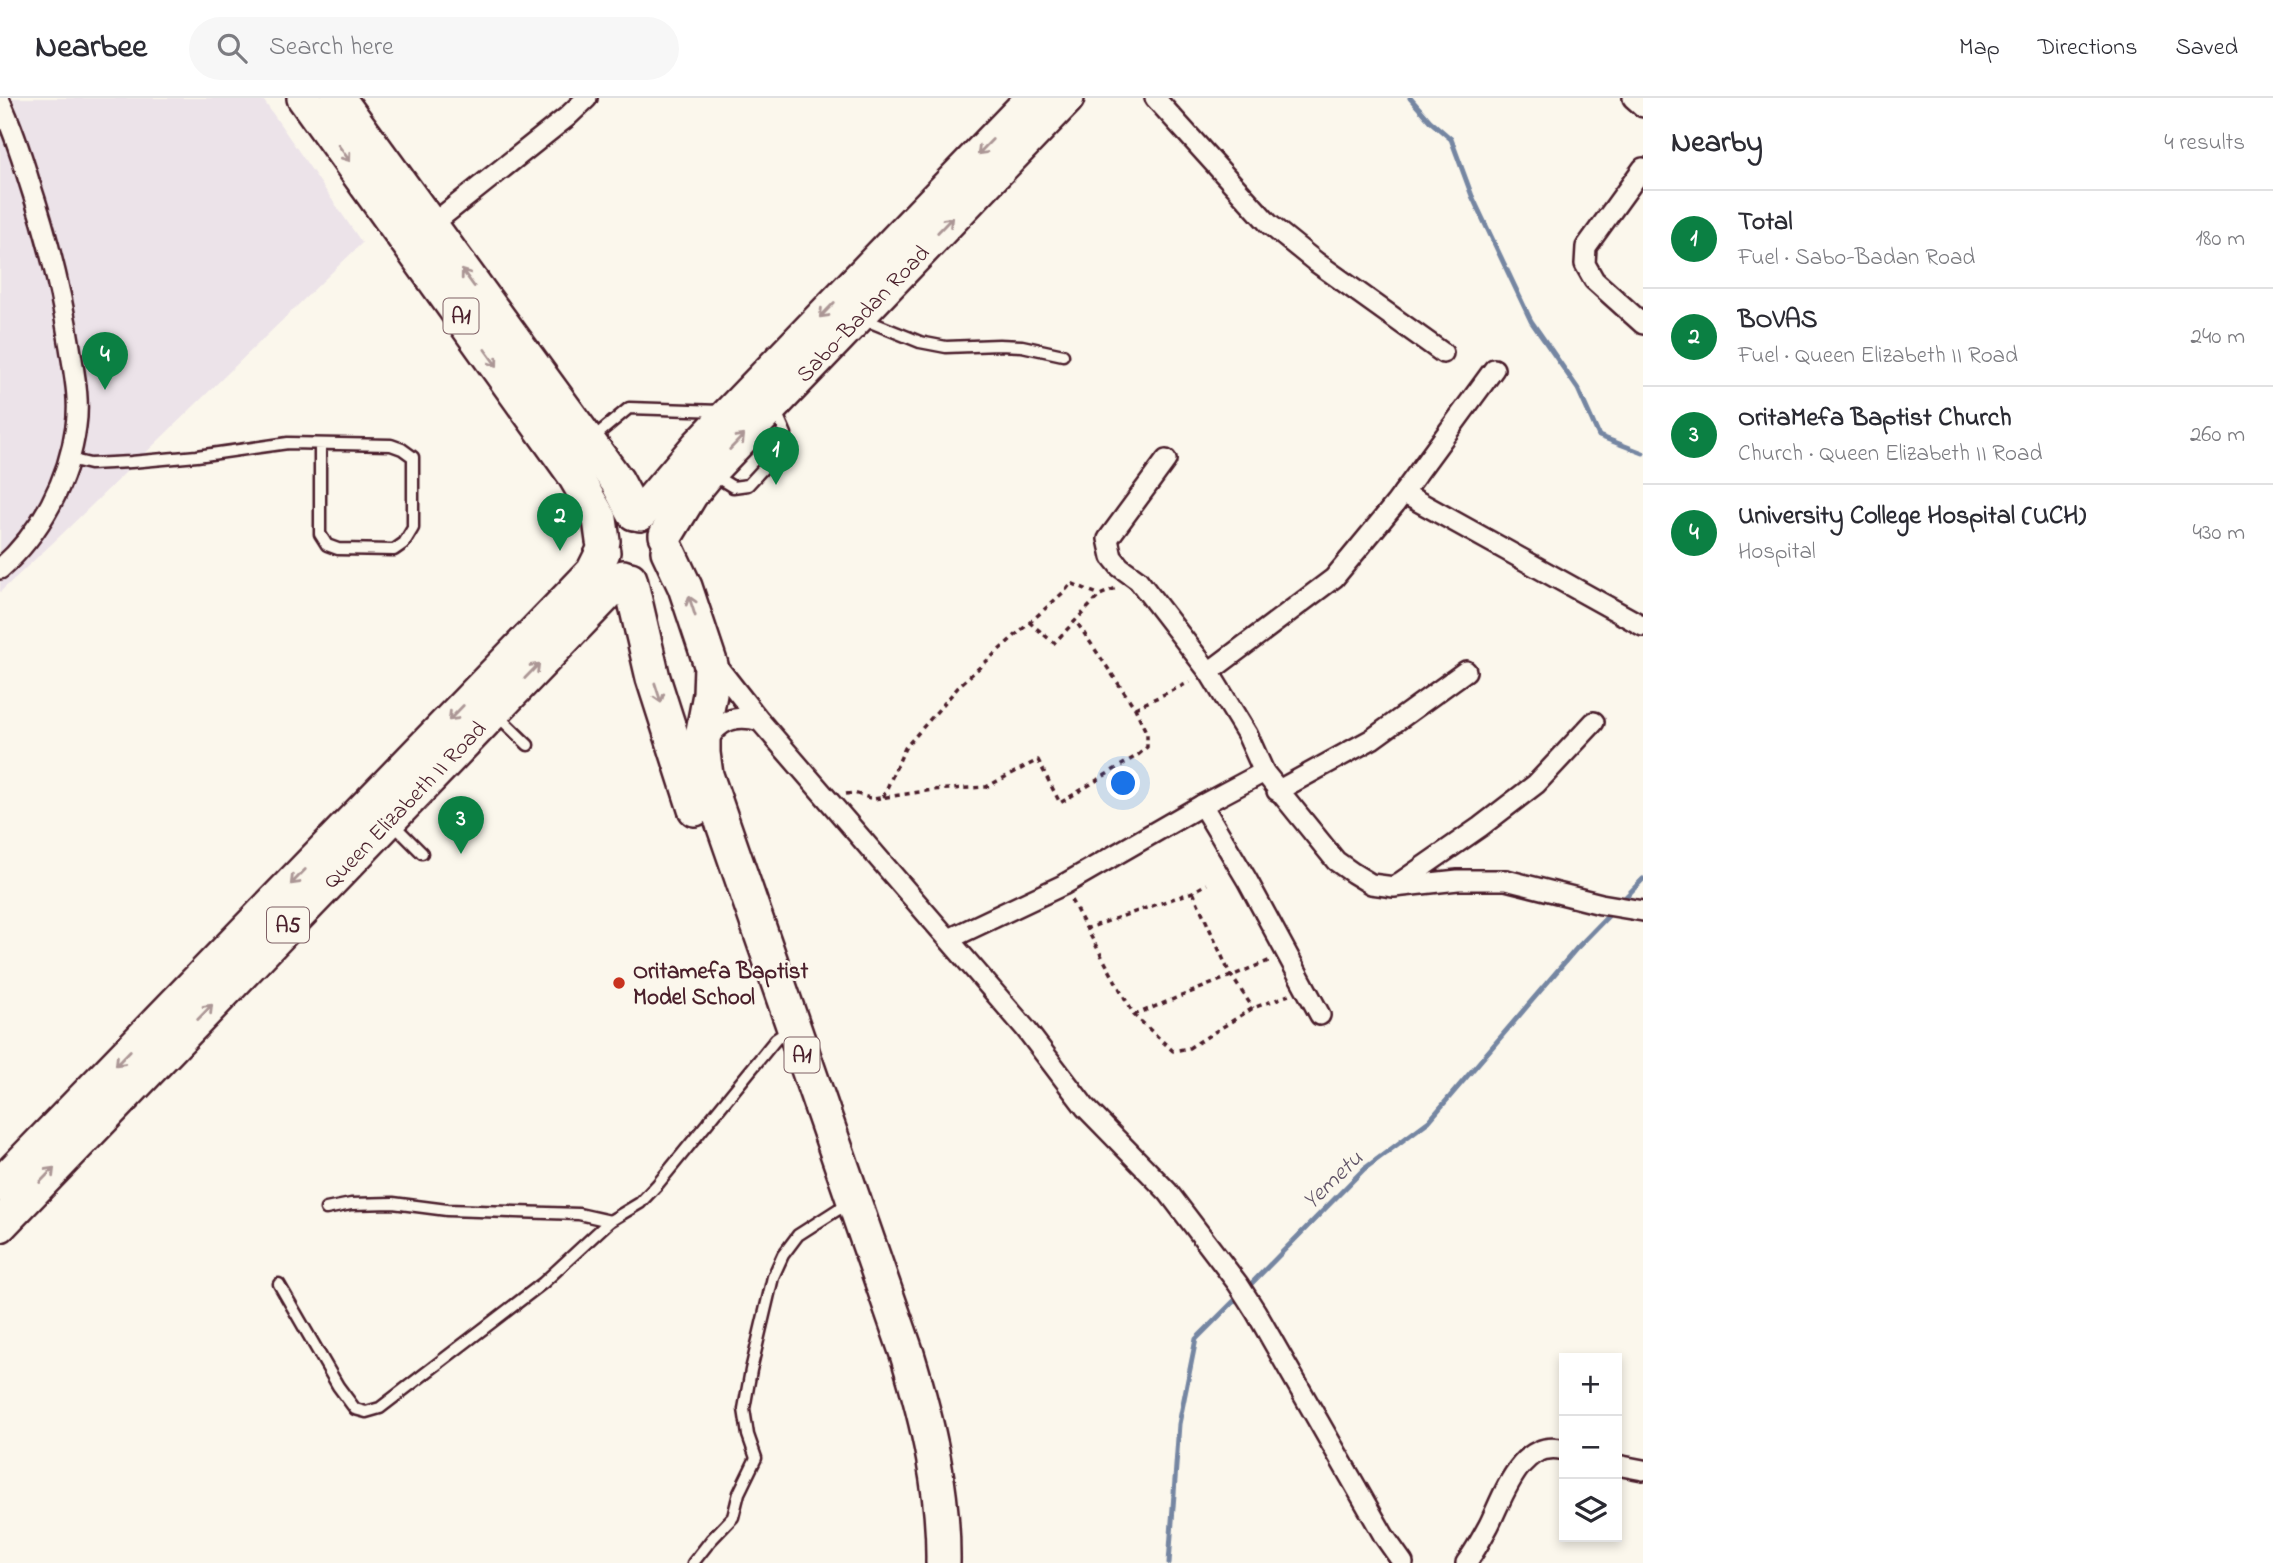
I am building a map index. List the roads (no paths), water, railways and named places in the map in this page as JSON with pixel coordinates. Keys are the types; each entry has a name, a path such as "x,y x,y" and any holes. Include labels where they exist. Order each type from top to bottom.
{"highway":[{"name":"A1","path":"304,98 573,473 600,519 687,784 785,1034 846,1207 907,1354 932,1443 940,1494 943,1563"},
{"name":"A1","path":"338,98 617,481 637,514"},
{"name":"Sabo-Badan Road","path":"637,514 731,411 1033,98"},
{"name":"Sabo-Badan Road","path":"667,543 691,494 709,471 1067,98"},
{"path":"637,514 656,521 667,543 663,565 645,578 615,562 606,530 623,516 637,514"},
{"name":"A1","path":"667,543 709,656 712,680 704,731 706,775 785,1034"},
{"name":"A5","path":"565,619 593,572 615,562"},
{"name":"Queen Elizabeth II Road","path":"0,1225 494,712 565,619"},
{"name":"Queen Elizabeth II Road","path":"0,1185 565,619"},
{"name":"A1","path":"846,1207 905,1416 915,1461 921,1507 923,1563"}],"street":[{"path":"430,226 587,98"},
{"path":"1155,98 1269,224 1316,262 1443,354"},
{"path":"1633,98 1643,107"},
{"path":"0,101 6,128 45,229 66,317 77,389 76,425 69,459 56,494 38,527 15,556 0,569"},
{"path":"1643,168 1586,247 1585,264 1594,280 1643,324"},
{"path":"1209,672 1334,578 1403,493 1494,369"},
{"path":"1166,460 1108,539 1112,557 1145,588 1209,672 1247,734 1264,772 1336,861 1371,884 1394,887 1458,880 1506,880 1601,904 1643,911"},
{"path":"1403,493 1643,626"},
{"path":"709,656 760,721 1024,1028 1086,1107 1168,1192 1256,1312 1384,1536 1403,1563"},
{"path":"1277,790 1372,739 1466,671"},
{"path":"703,753 715,728 724,721 746,717 760,721"},
{"path":"1394,887 1536,785 1594,722"},
{"path":"949,939 1063,885 1264,772"},
{"path":"1202,805 1247,880 1320,1015"},
{"path":"1466,1563 1483,1536 1514,1472 1540,1450 1559,1449"},
{"path":"1622,1466 1643,1470"}],"lane":[{"path":"858,317 920,342 946,347 1022,346 1063,355"},
{"path":"587,443 629,408 731,411"},
{"path":"69,459 89,464 131,462 288,443 391,445 413,457 412,528 404,543 394,550 338,549 327,545 320,534 320,445"},
{"path":"494,712 528,745"},
{"path":"389,821 422,853"},
{"path":"279,1284 338,1386 355,1409 366,1412 380,1408 543,1283 610,1221 640,1203 785,1034"},
{"path":"326,1209 351,1204 393,1203 447,1210 579,1214 610,1221"},
{"path":"693,1563 711,1539 733,1517 739,1493 756,1458 748,1435 744,1409 773,1278 783,1255 798,1235 846,1207"}],"waterway":[{"path":"1410,98 1430,121 1451,139 1472,196 1531,321 1578,389 1599,436 1643,453"},
{"name":"Yemetu","path":"1621,902 1643,879"},
{"name":"Yemetu","path":"1247,1288 1364,1169 1429,1121 1576,949 1612,912"},
{"name":"Yemetu","path":"1169,1563 1179,1424 1196,1339 1240,1295"}],"place":[{"name":"University College Hospital (UCH)","path":"105,390"},
{"name":"Total","path":"776,485"},
{"name":"BOVAS","path":"560,551"},
{"name":"OritaMefa Baptist Church","path":"461,854"},
{"name":"Oritamefa Baptist Model School","path":"619,983"}]}
